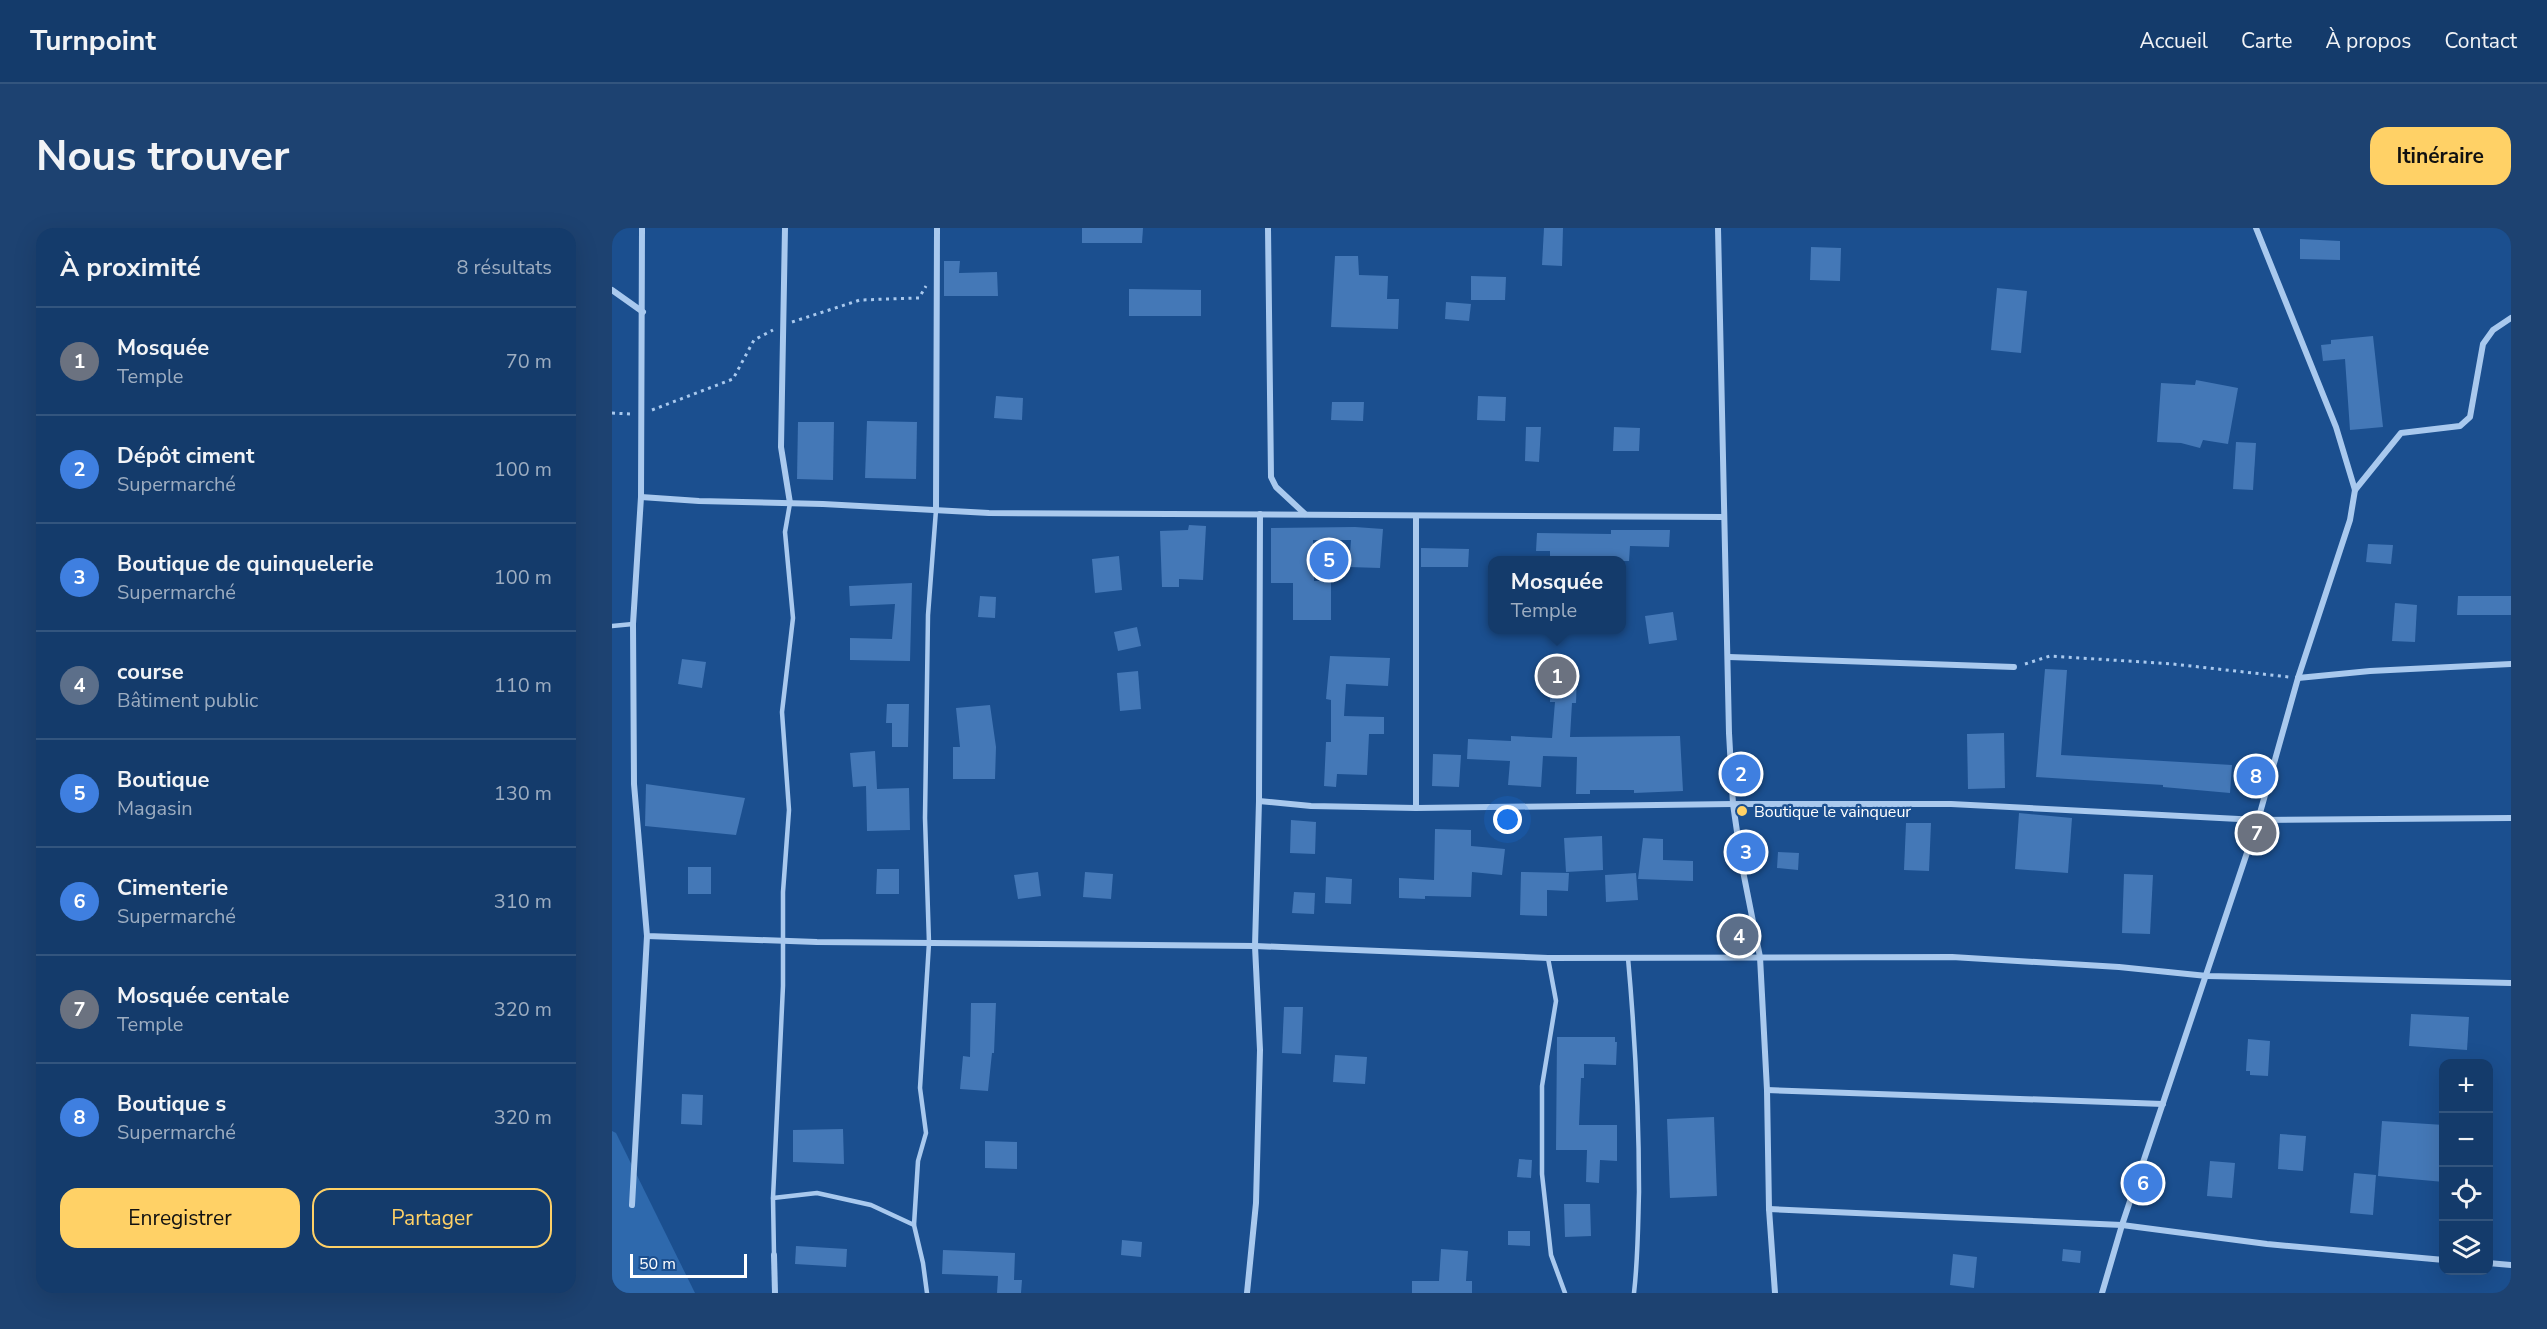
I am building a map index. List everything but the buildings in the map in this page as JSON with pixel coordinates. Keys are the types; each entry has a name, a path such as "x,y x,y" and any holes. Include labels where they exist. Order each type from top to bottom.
{"street":[{"path":"632,1204 647,936 634,784 633,624 641,497 642,228"},
{"path":"785,228 781,447 790,503"},
{"path":"936,510 938,228"},
{"path":"1268,228 1271,477 1276,487 1305,515"},
{"path":"1718,228 1729,733 1733,804 1742,866 1760,957 1767,1090 1769,1209 1775,1293"},
{"path":"2102,1293 2122,1225 2258,820 2298,678 2350,520 2355,490 2336,427 2256,228"},
{"path":"612,290 643,312"},
{"path":"2355,490 2401,434 2460,426 2470,417 2483,344 2493,330 2511,318"},
{"path":"641,497 989,513 1724,517"},
{"path":"1248,1293 1256,1203 1260,1050 1255,946 1259,801 1257,736 1260,514"},
{"path":"1416,516 1416,808"},
{"path":"1729,657 2014,667"},
{"path":"2298,678 2381,670 2511,664"},
{"path":"1259,801 1311,806 1416,808 1951,804 2258,820 2511,818"},
{"path":"647,936 929,943 1255,946 1548,958 1952,957 2120,967 2207,976 2511,983"},
{"path":"1767,1090 2163,1104"},
{"path":"1769,1209 2122,1225 2267,1244 2439,1260"},
{"path":"774,1255 775,1293"},
{"path":"2493,1263 2511,1265"}],"lane":[{"path":"774,1255 773,1198 783,986 783,892 789,810 782,712 793,618 785,532 790,503"},
{"path":"927,1293 914,1225 918,1161 926,1133 921,1088 929,943 925,818 928,615 936,510"},
{"path":"612,626 633,624"},
{"path":"1548,958 1556,1001 1542,1086 1542,1174 1551,1255 1566,1293"},
{"path":"1628,958 1636,1047 1639,1141 1638,1263 1634,1293"},
{"path":"773,1198 818,1193 871,1205 914,1225"}],"path":[{"path":"612,413 642,414"},
{"path":"2014,667 2050,656 2173,664 2298,678"}],"shaded area":[{"path":"612,1131 616,1133 695,1293 612,1293"}],"place":[{"name":"Boutique","path":"1329,560"},
{"name":"Mosquée","path":"1557,676"},
{"name":"Dépôt ciment","path":"1741,774"},
{"name":"Boutique s","path":"2256,776"},
{"name":"Boutique le vainqueur","path":"1742,811"},
{"name":"Mosquée centale","path":"2257,833"},
{"name":"Boutique de quinquelerie","path":"1746,852"},
{"name":"course","path":"1739,936"},
{"name":"Cimenterie","path":"2143,1183"}]}
